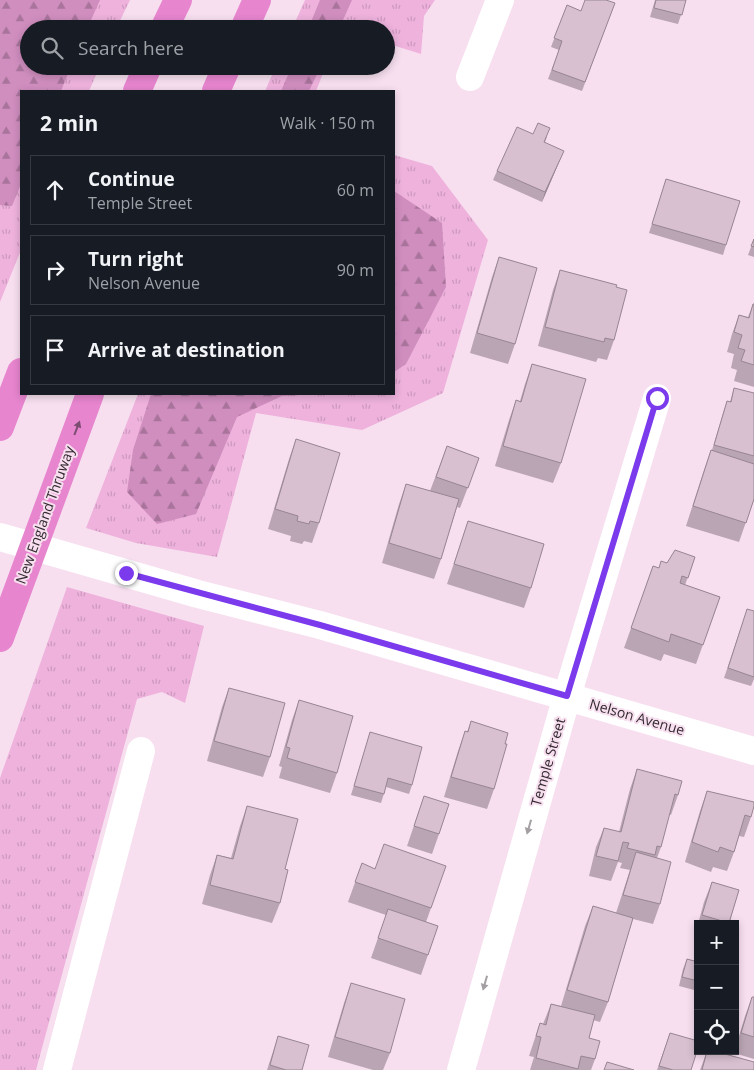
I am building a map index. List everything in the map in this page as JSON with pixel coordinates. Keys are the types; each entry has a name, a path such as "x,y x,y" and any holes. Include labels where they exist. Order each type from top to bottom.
{"highway":[{"path":"168,20 178,0"},
{"path":"248,20 257,0"},
{"path":"137,90 144,75"},
{"path":"216,90 223,75"},
{"path":"0,427 20,375"},
{"name":"New England Thruway","path":"0,638 90,395"}],"street":[{"path":"470,78 500,0"},
{"name":"Temple Street","path":"460,1070 567,696 657,398"},
{"name":"Nelson Avenue","path":"0,537 320,625 754,751"},
{"path":"57,1070 141,751"}],"green space":[{"path":"0,0 130,0 120,20 20,20 20,75 96,75 89,90 20,90 20,252 0,302"},
{"path":"0,0 100,0 91,20 20,20 20,75 67,75 61,90 20,90 20,186 12,206 0,205"},
{"path":"305,0 435,0 424,16 421,54 395,46 395,20 296,20"},
{"path":"320,0 352,0 343,20 312,20"},
{"path":"272,75 322,75 316,90 265,90"},
{"path":"288,75 317,75 309,90 281,90"},
{"path":"395,155 432,166 488,240 443,393 362,430 256,413 217,557 136,543 86,528 138,395 395,395"},
{"path":"395,192 442,223 446,287 406,364 395,371"},
{"path":"151,395 300,395 282,396 237,417 196,514 157,524 127,492 133,450"},
{"path":"67,587 204,626 185,703 162,692 137,699 36,1070 0,1070 0,778"}],"building":[{"path":"585,0 606,0 615,3 585,82 552,70 562,41 554,38 567,5 581,11"},
{"path":"656,0 686,0 682,15 654,8"},
{"path":"538,123 550,128 544,142 564,151 545,192 497,171 517,127 533,134"},
{"path":"666,179 740,201 726,245 652,224"},
{"path":"499,257 537,268 515,344 477,333"},
{"path":"560,270 617,285 616,287 627,290 614,340 605,338 604,342 545,327"},
{"path":"753,304 754,365 741,361 745,350 738,348 742,335 734,332 739,315 749,318"},
{"path":"532,364 586,379 561,463 503,446 516,400 521,402"},
{"path":"734,388 754,393 754,456 714,445 727,401 731,402"},
{"path":"296,439 340,453 319,523 310,521 309,524 297,521 298,516 275,509"},
{"path":"447,446 479,458 468,488 436,477"},
{"path":"711,450 754,464 754,499 746,523 693,506"},
{"path":"406,484 459,499 441,559 389,543"},
{"path":"468,521 544,544 531,588 454,564"},
{"path":"675,550 695,557 688,578 682,576 680,583 720,597 703,645 671,634 669,642 631,628 653,566 659,568 661,561 667,563"},
{"path":"747,609 754,611 754,677 728,668"},
{"path":"229,688 285,703 270,757 214,741"},
{"path":"299,700 353,716 337,773 287,758 290,748 286,747"},
{"path":"471,721 508,733 505,744 507,744 494,789 451,777 465,731 468,732"},
{"path":"370,732 422,747 412,785 388,778 384,794 354,786"},
{"path":"637,769 682,781 678,795 675,794 661,847 657,846 655,855 627,848 629,843 623,842 618,861 596,856 604,828 621,832"},
{"path":"707,791 754,802 751,817 745,815 734,852 720,847 718,852 692,842"},
{"path":"424,796 449,804 439,834 414,826"},
{"path":"247,806 298,819 285,869 288,870 280,903 210,885 217,855 233,859"},
{"path":"384,844 446,866 431,908 355,882 362,863 375,869"},
{"path":"636,852 671,862 660,904 623,895"},
{"path":"712,882 739,890 730,920 719,920 702,915"},
{"path":"593,906 633,918 608,1002 567,990"},
{"path":"388,909 438,926 428,955 378,938"},
{"path":"687,959 694,961 694,980 682,977"},
{"path":"351,983 405,999 390,1053 335,1037"},
{"path":"752,997 754,997 754,1037 741,1033"},
{"path":"551,1004 595,1015 589,1038 600,1041 595,1059 581,1056 578,1069 536,1058 541,1037 536,1036 540,1023 546,1025"},
{"path":"670,1033 694,1040 694,1055 696,1055 691,1070 673,1070 659,1066"},
{"path":"278,1036 309,1045 302,1070 286,1070 270,1065"},
{"path":"706,1055 729,1055 754,1062 754,1070 702,1070"},
{"path":"607,1062 634,1070 604,1070"}],"route":[{"path":"126,573 198,594 320,625 567,696 657,398"}]}
